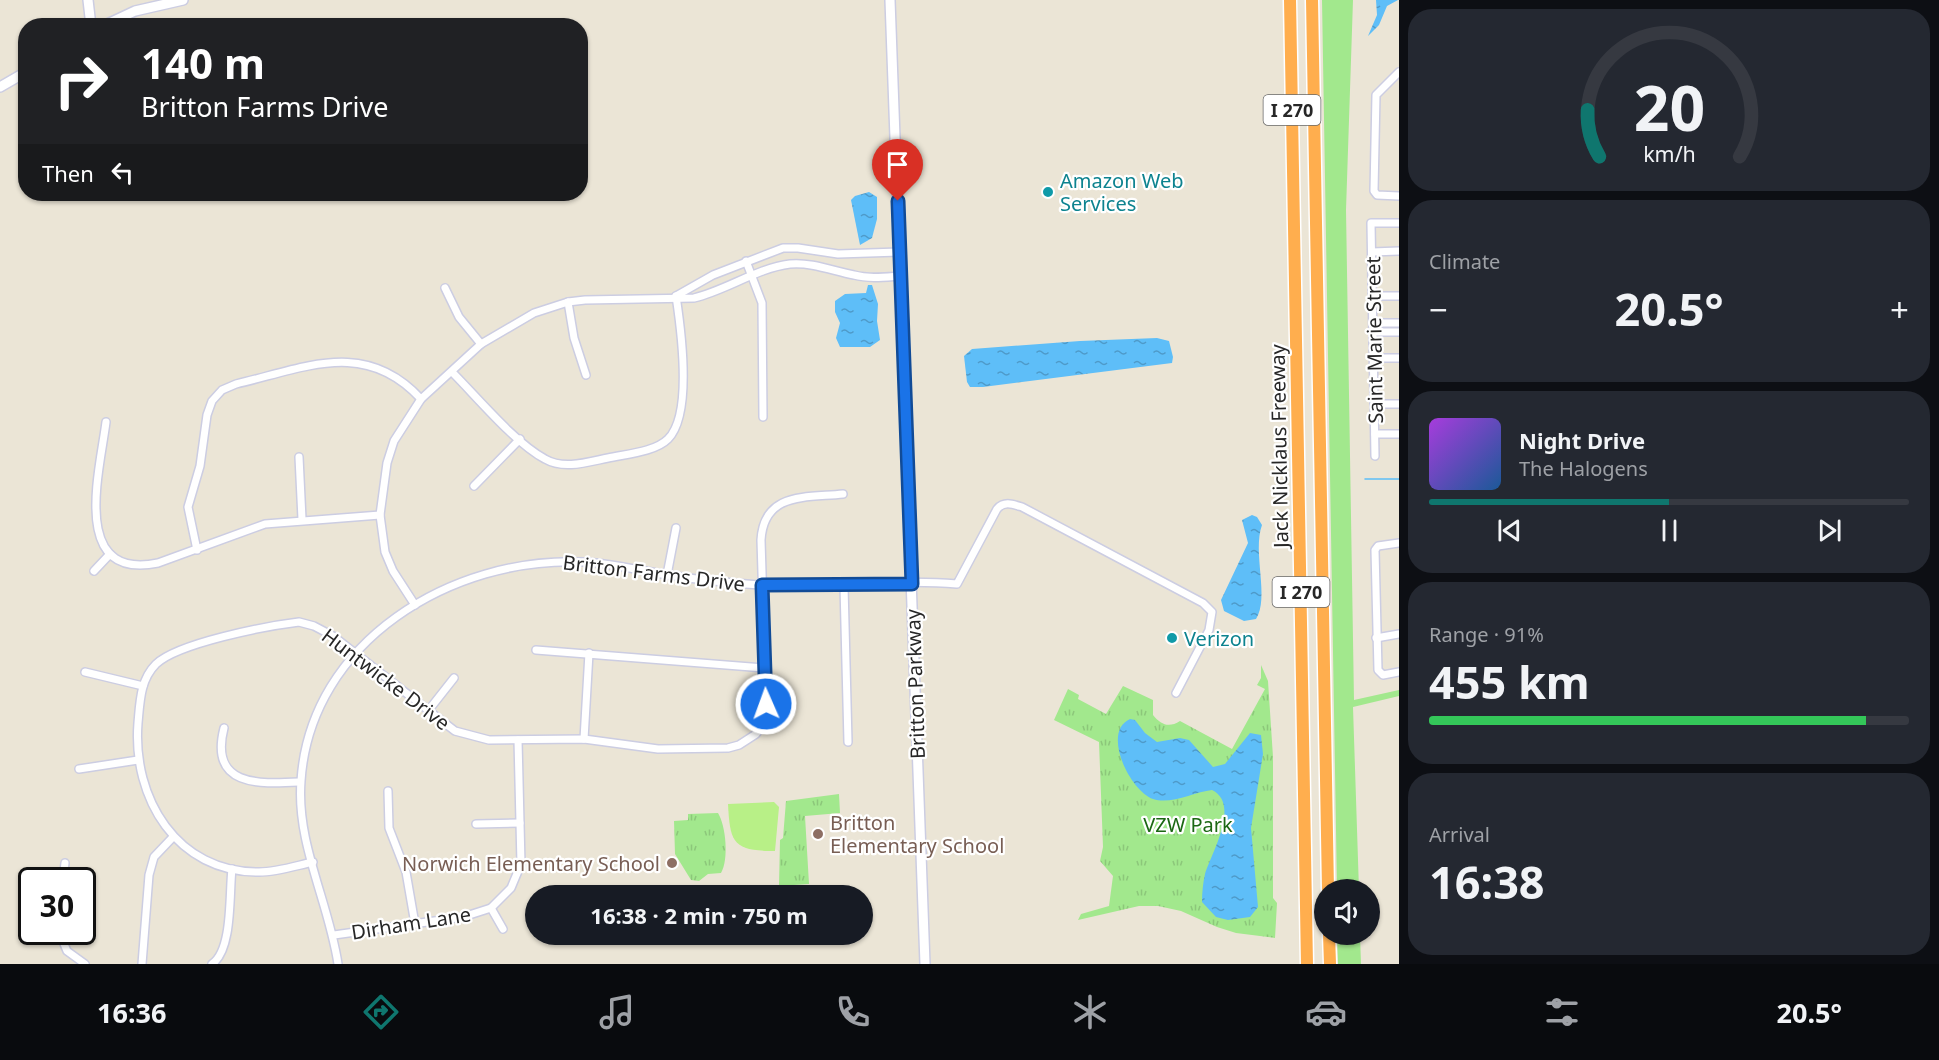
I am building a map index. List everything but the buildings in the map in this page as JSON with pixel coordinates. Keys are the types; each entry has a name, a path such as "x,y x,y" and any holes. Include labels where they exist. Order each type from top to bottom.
{"highway":[{"name":"Jack Nicklaus Freeway","path":"1290,0 1307,964"},
{"name":"I 270","path":"1312,0 1328,879"},
{"path":"1329,945 1330,964"}],"main road":[{"path":"88,0 90,18"},
{"path":"120,18 135,11 183,0"},
{"name":"Britton Parkway","path":"888,3 925,964"},
{"path":"0,87 18,77"}],"street":[{"path":"1399,72 1377,95 1375,193 1399,196"},
{"name":"Saint Marie Street","path":"1375,456 1371,223 1399,223"},
{"path":"676,296 685,289 746,261 783,248 838,254 899,252"},
{"path":"1372,252 1399,251"},
{"path":"746,261 762,303 764,320 763,417"},
{"path":"415,604 393,571 385,552 380,515 387,463 394,441 422,399 481,344 534,313 568,302 676,296 694,298 776,267 804,263 866,277 900,276"},
{"path":"445,288 459,317 481,344"},
{"path":"452,372 520,439 546,460 567,465 653,447 667,441 677,428 681,413 682,349 676,296"},
{"path":"1373,296 1399,296"},
{"path":"568,302 574,338 586,375"},
{"path":"1373,323 1399,323"},
{"path":"1373,332 1399,332"},
{"path":"1373,358 1399,358"},
{"path":"197,550 188,507 201,466 207,415 212,401 222,390 236,384 334,361 362,363 393,374 422,399"},
{"path":"1374,404 1399,404"},
{"path":"106,422 95,523 101,541 110,554 127,562 147,565 197,550 265,524 303,519 380,515"},
{"path":"1375,434 1399,434"},
{"path":"474,486 520,439"},
{"path":"299,457 303,519"},
{"name":"Huntwicke Drive","path":"313,862 259,872 232,869 189,852 173,837 153,810 138,760 137,732 143,686 148,674 169,653 299,622 314,626 333,636 455,731 471,737 518,740 584,739 658,749 739,745 756,734 762,725 766,704 762,529 769,512 785,501 843,494"},
{"name":"Britton Farms Drive","path":"338,964 334,935 302,821 300,782 303,756 319,705 335,677 354,653 381,628 415,604 476,576 526,564 584,562 667,575 762,585 844,586 934,582 957,584 997,509 1003,504 1022,507 1203,603 1212,612 1209,630 1176,693"},
{"path":"667,575 676,528"},
{"path":"1399,543 1376,548 1376,638 1380,673 1383,675 1399,672"},
{"path":"94,571 110,554"},
{"path":"844,586 848,742"},
{"path":"1376,638 1399,634"},
{"path":"536,650 589,653 626,659 765,668"},
{"path":"584,739 589,653"},
{"path":"85,672 143,686"},
{"path":"428,711 454,678"},
{"path":"224,728 220,742 221,757 230,771 244,781 261,784 300,782"},
{"name":"Dirham Lane","path":"334,935 464,917 491,908 511,888 521,864 518,740"},
{"path":"78,769 138,760"},
{"path":"388,791 389,828 406,872 415,924"},
{"path":"476,824 520,823"},
{"path":"142,964 149,875 154,857 173,837"},
{"path":"65,863 65,867"},
{"path":"218,963 226,939 232,869"},
{"path":"491,908 503,929"},
{"path":"64,945 67,951 85,964"}],"green space":[{"path":"1322,0 1353,0 1346,210 1354,700 1399,690 1399,696 1353,707 1359,879 1337,879"},
{"name":"VZW Park","path":"1261,665 1268,681 1273,757 1273,898 1277,903 1275,938 1236,933 1181,911 1158,906 1139,906 1078,920 1081,914 1109,906 1113,876 1100,861 1103,847 1099,742 1054,720 1068,689 1079,695 1078,699 1106,714 1123,686 1153,700 1153,715 1162,723 1169,725 1180,721 1232,749 1265,689 1257,685 1261,678"},
{"path":"839,794 840,813 805,816 809,884 779,885 780,840 783,838 786,801"},
{"path":"774,802 779,807 775,851 750,849 736,842 730,828 728,804"},
{"path":"718,813 726,843 725,860 721,873 708,874 699,881 691,880 675,854 674,821 688,820 688,814"},
{"path":"1337,945 1360,945 1361,964 1338,964"}],"water":[{"path":"1376,0 1398,0 1387,6 1379,25 1368,36 1377,15"},
{"path":"869,192 877,197 877,219 872,238 860,245 851,200 855,196"},
{"path":"868,285 872,285 878,304 877,321 880,340 870,347 840,347 836,338 840,323 835,312 835,301 845,294 866,293"},
{"path":"1157,338 1169,341 1173,357 1172,363 983,387 970,387 967,382 964,356 972,349"},
{"path":"1252,515 1257,517 1262,525 1259,536 1261,599 1256,619 1244,621 1224,611 1221,600 1248,543 1242,520"},
{"path":"1130,719 1135,720 1145,733 1157,742 1180,738 1189,740 1213,767 1225,764 1250,733 1261,735 1263,754 1251,828 1258,907 1250,917 1228,920 1216,917 1202,902 1205,874 1222,830 1224,806 1220,797 1212,790 1167,800 1153,799 1144,794 1128,774 1118,748 1118,736 1122,726"}],"waterway":[{"path":"1365,479 1399,479"}],"place":[{"name":"Amazon Web Services","path":"1048,192"},
{"name":"Verizon","path":"1172,638"},
{"name":"Britton Elementary School","path":"818,834"},
{"name":"Norwich Elementary School","path":"672,863"}],"route":[{"path":"766,704 762,585 912,584 898,201"}]}
